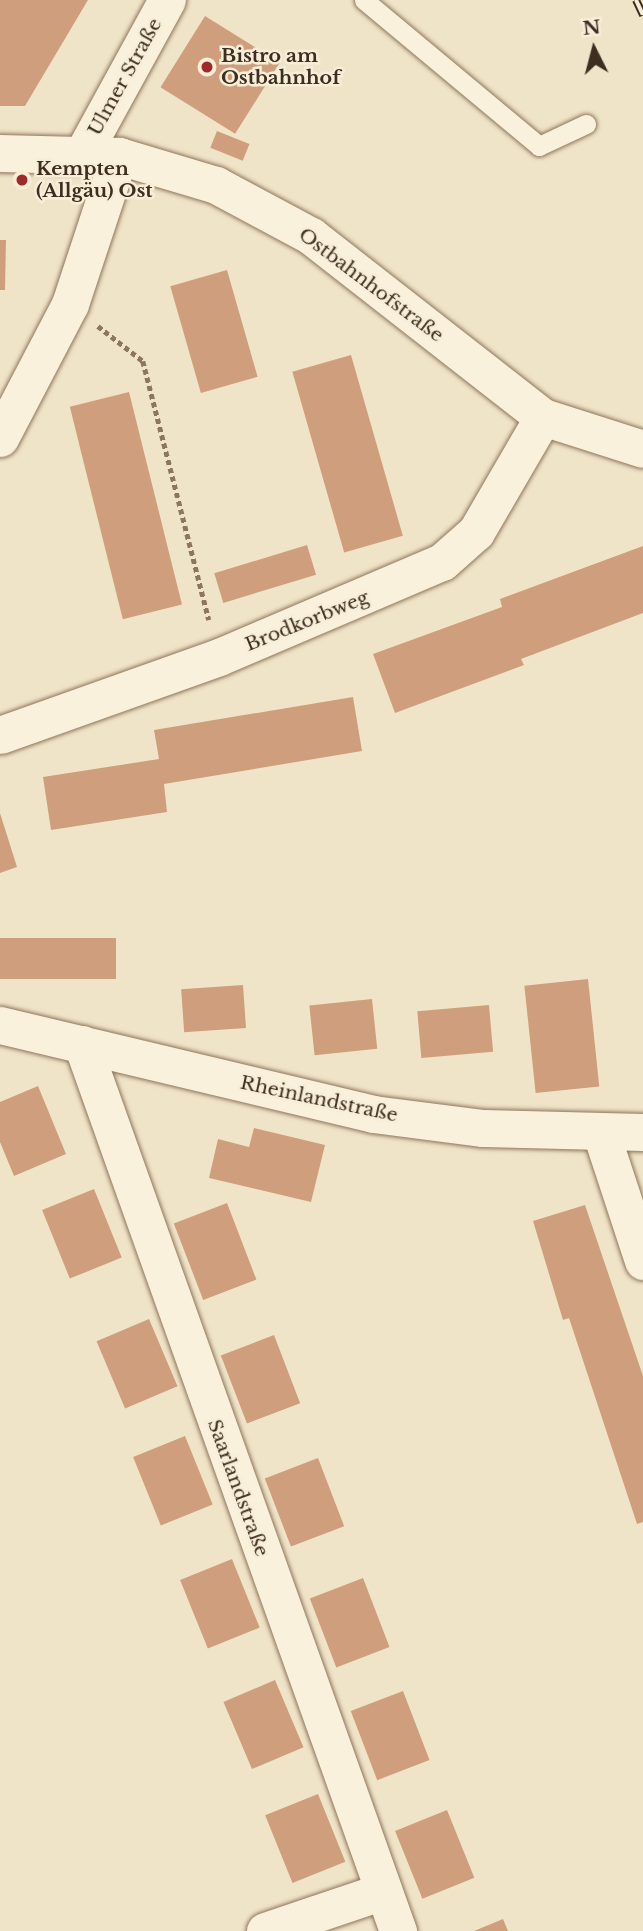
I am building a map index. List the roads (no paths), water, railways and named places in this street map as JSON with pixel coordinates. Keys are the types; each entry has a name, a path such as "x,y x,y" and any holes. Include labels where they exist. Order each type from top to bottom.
{"street":[{"name":"Ulmer Straße","path":"82,155 167,0"},
{"name":"Ostbahnhofstraße","path":"0,153 119,156 216,185 311,236 543,417 643,449"},
{"path":"0,438 69,304 119,156"},
{"name":"Brodkorbweg","path":"0,735 219,657 442,562 476,532 543,417"},
{"name":"Rheinlandstraße","path":"0,1025 373,1114 484,1128 643,1132"},
{"name":"Saarlandstraße","path":"82,1044 398,1931"},
{"path":"601,1133 643,1261"},
{"path":"265,1931 383,1891"}],"lane":[{"path":"364,0 539,146 586,124"}],"railway":[{"path":"636,0 643,15"}],"place":[{"name":"Bistro am Ostbahnhof","path":"207,67"},
{"name":"Kempten (Allgäu) Ost","path":"22,180"}]}
